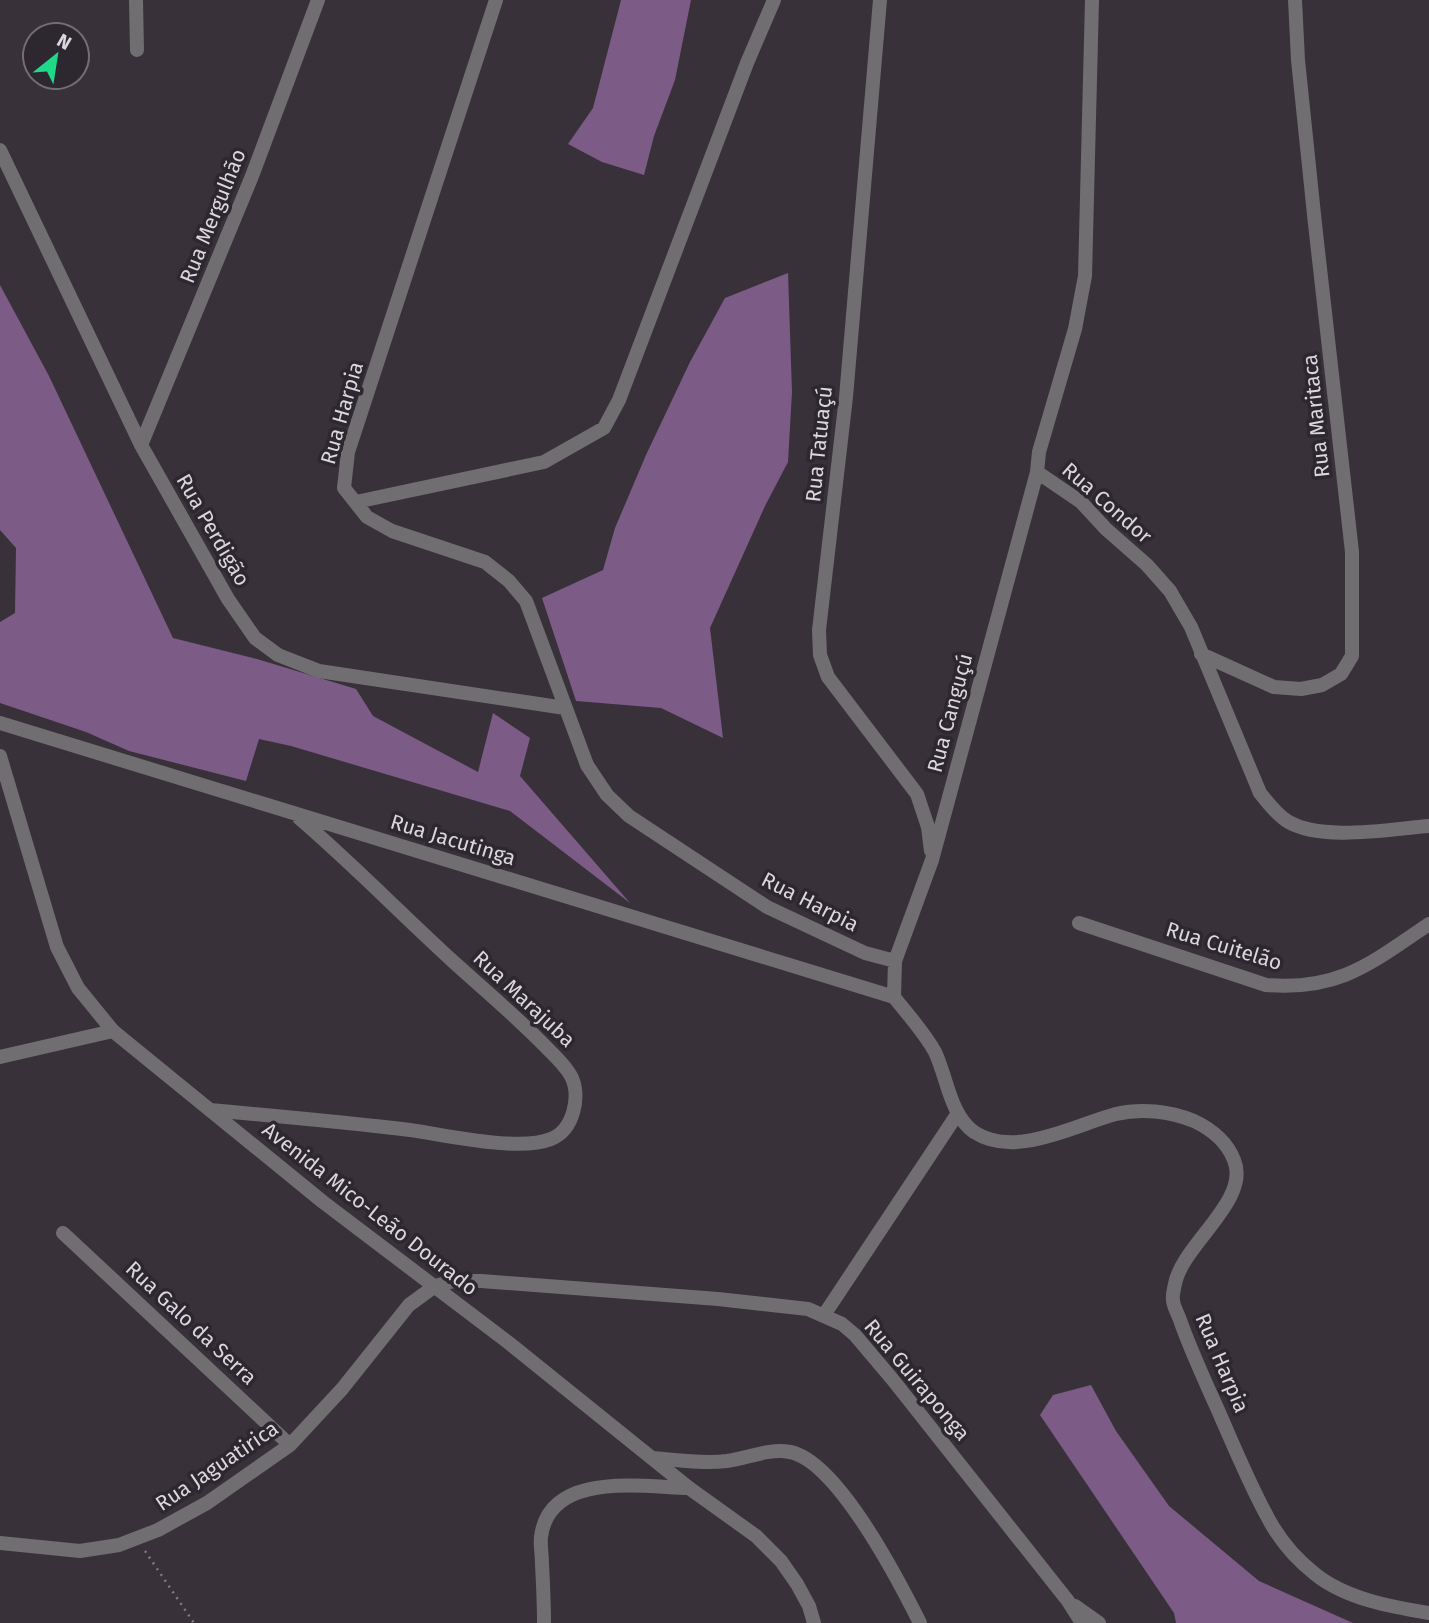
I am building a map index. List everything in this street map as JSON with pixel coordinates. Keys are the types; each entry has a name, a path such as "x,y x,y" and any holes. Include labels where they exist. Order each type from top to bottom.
{"street":[{"path":"136,0 137,50"},
{"name":"Rua Mergulhão","path":"141,445 252,176 318,0"},
{"name":"Rua Harpia","path":"496,0 348,452 344,488 368,517 392,531 485,562 509,581 526,601 587,765 607,795 629,816 767,907 865,953 895,961"},
{"path":"356,502 544,462 604,428 619,400 747,63 774,0"},
{"name":"Rua Tatuaçú","path":"880,0 846,397 819,630 820,654 828,677 917,793 928,827 932,860"},
{"name":"Rua Condor","path":"1092,0 1085,276 1075,329 1039,452 1037,472 1081,502 1106,529 1147,565 1170,592 1191,628 1260,793 1287,821 1304,829 1334,832 1429,827"},
{"name":"Rua Maritaca","path":"1200,654 1274,687 1301,690 1322,685 1341,674 1352,656 1352,552 1301,88 1295,0"},
{"name":"Rua Perdigão","path":"0,150 141,445 228,599 255,638 278,655 319,671 565,708"},
{"name":"Rua Canguçú","path":"895,961 932,860 1037,472"},
{"name":"Rua Jacutinga","path":"0,723 894,997"},
{"name":"Avenida Mico-Leão Dourado","path":"0,756 57,947 78,988 113,1031 323,1202 435,1286 689,1488 756,1536 781,1561 809,1606 814,1623"},
{"name":"Rua Marajuba","path":"210,1110 534,1144 554,1139 572,1115 577,1094 571,1076 563,1065 516,1015 458,966 353,864 294,813"},
{"name":"Rua Cuitelão","path":"1079,923 1266,985 1295,987 1324,983 1355,972 1429,924"},
{"path":"824,1315 958,1113 935,1052 894,997 895,961"},
{"path":"0,1057 113,1031"},
{"name":"Rua Harpia","path":"958,1113 974,1131 1010,1143 1057,1134 1118,1114 1152,1111 1181,1115 1204,1126 1225,1143 1236,1163 1235,1186 1220,1213 1185,1258 1175,1281 1173,1300 1187,1341 1269,1519 1294,1555 1317,1576 1346,1591 1395,1607 1429,1613"},
{"name":"Rua Galo da Serra","path":"63,1233 290,1445"},
{"name":"Rua Guiraponga","path":"435,1286 454,1281 481,1281 718,1298 808,1309 842,1324 855,1335 1068,1601 1082,1623"},
{"name":"Rua Jaguatirica","path":"0,1543 80,1551 119,1545 158,1530 207,1503 290,1445 342,1389 409,1305 435,1286"},
{"path":"652,1458 709,1462 768,1452 789,1452 806,1457 820,1468 840,1492 888,1564 920,1623"},
{"path":"544,1623 541,1536 555,1505 579,1490 600,1487 689,1488"},
{"path":"1068,1601 1099,1623"}],"path":[{"path":"136,1539 194,1623"}],"shaded area":[{"path":"621,0 691,0 675,80 654,136 644,175 602,162 568,144 593,108"},
{"path":"788,273 792,392 788,462 765,506 710,628 723,738 661,708 576,701 542,598 603,570 615,528 646,455 690,362 725,298"},
{"path":"0,285 49,376 173,638 257,659 356,689 373,716 478,772 493,713 530,738 520,776 630,903 510,811 259,739 246,781 129,751 86,732 0,703 0,622 15,613 16,548 0,530"},
{"path":"1091,1385 1116,1431 1169,1506 1259,1581 1353,1623 1176,1623 1174,1613 1040,1415 1053,1395"}]}
